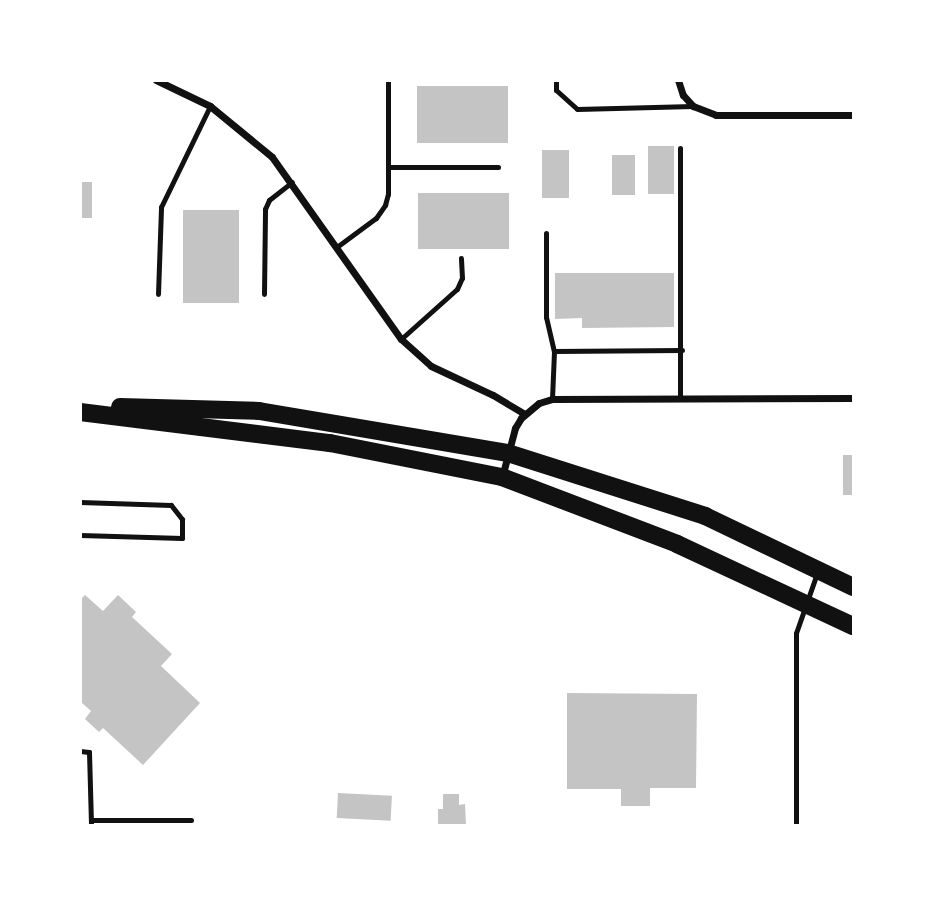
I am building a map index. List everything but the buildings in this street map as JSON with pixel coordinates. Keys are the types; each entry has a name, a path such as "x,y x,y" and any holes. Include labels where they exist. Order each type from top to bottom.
{"highway":[{"path":"80,410 200,407 259,411 508,453 705,516 853,586"},
{"path":"80,410 330,443 502,477 677,544 853,626"}],"street":[{"path":"156,80 210,106 272,157 338,246 401,339 431,366 493,394 525,414"},
{"path":"678,80 683,95 692,106 716,115 853,115"},
{"path":"502,477 515,428 525,414 539,403 552,399 853,398"}],"lane":[{"path":"338,246 376,218 385,205 388,80"},
{"path":"556,80 556,90 577,109 692,106"},
{"path":"158,294 161,207 210,106"},
{"path":"680,148 680,397"},
{"path":"388,167 498,167"},
{"path":"264,294 265,209 269,200 292,182"},
{"path":"546,233 546,317 554,351 552,399"},
{"path":"401,339 457,289 462,278 461,258"},
{"path":"554,351 681,350"},
{"path":"80,502 171,505 182,519 182,538 80,535"},
{"path":"796,825 796,633 818,570"},
{"path":"80,751 89,752 91,823 191,820"}]}
